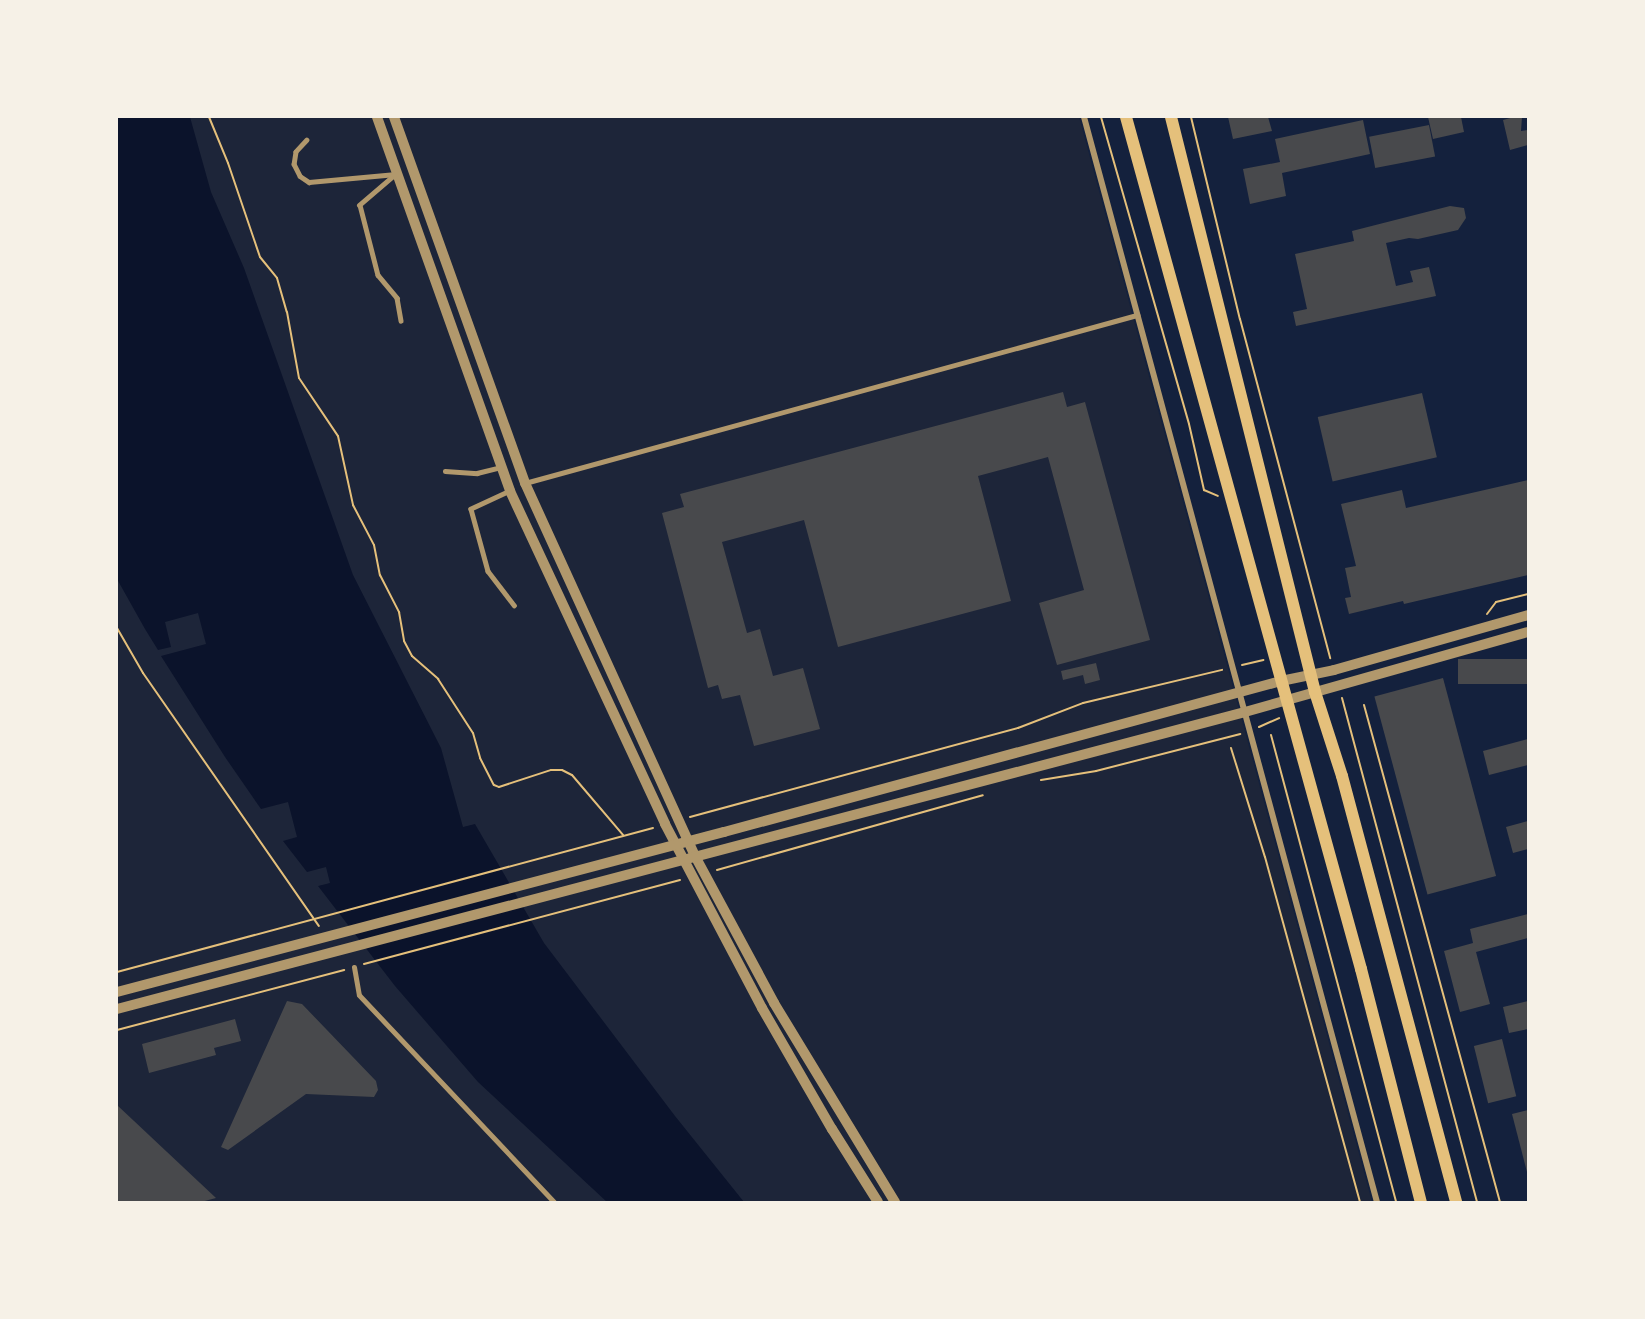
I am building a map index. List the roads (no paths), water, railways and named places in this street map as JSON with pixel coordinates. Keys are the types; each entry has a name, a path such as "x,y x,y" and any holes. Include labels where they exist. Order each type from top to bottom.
{"main road":[{"path":"1126,117 1287,698 1421,1202"},
{"path":"1171,117 1315,693 1342,776 1456,1202"}],"street":[{"path":"377,117 510,491 665,824 683,843"},
{"path":"394,117 525,483 679,820 683,843 699,875 774,1003 895,1202"},
{"path":"1084,117 1377,1202"},
{"path":"117,992 683,843 1528,615"},
{"path":"117,1009 348,946 533,900 1245,712 1287,698 1315,693 1528,632"},
{"path":"699,875 762,1008 832,1129 878,1202"},
{"path":"354,967 359,995 554,1202"}],"lane":[{"path":"307,140 297,152 294,164 300,176 309,182 396,174"},
{"path":"396,174 360,205 378,275 397,298 401,321"},
{"path":"525,483 1137,315"},
{"path":"445,471 477,473 501,467"},
{"path":"510,491 471,509 488,571 514,605"}]}
